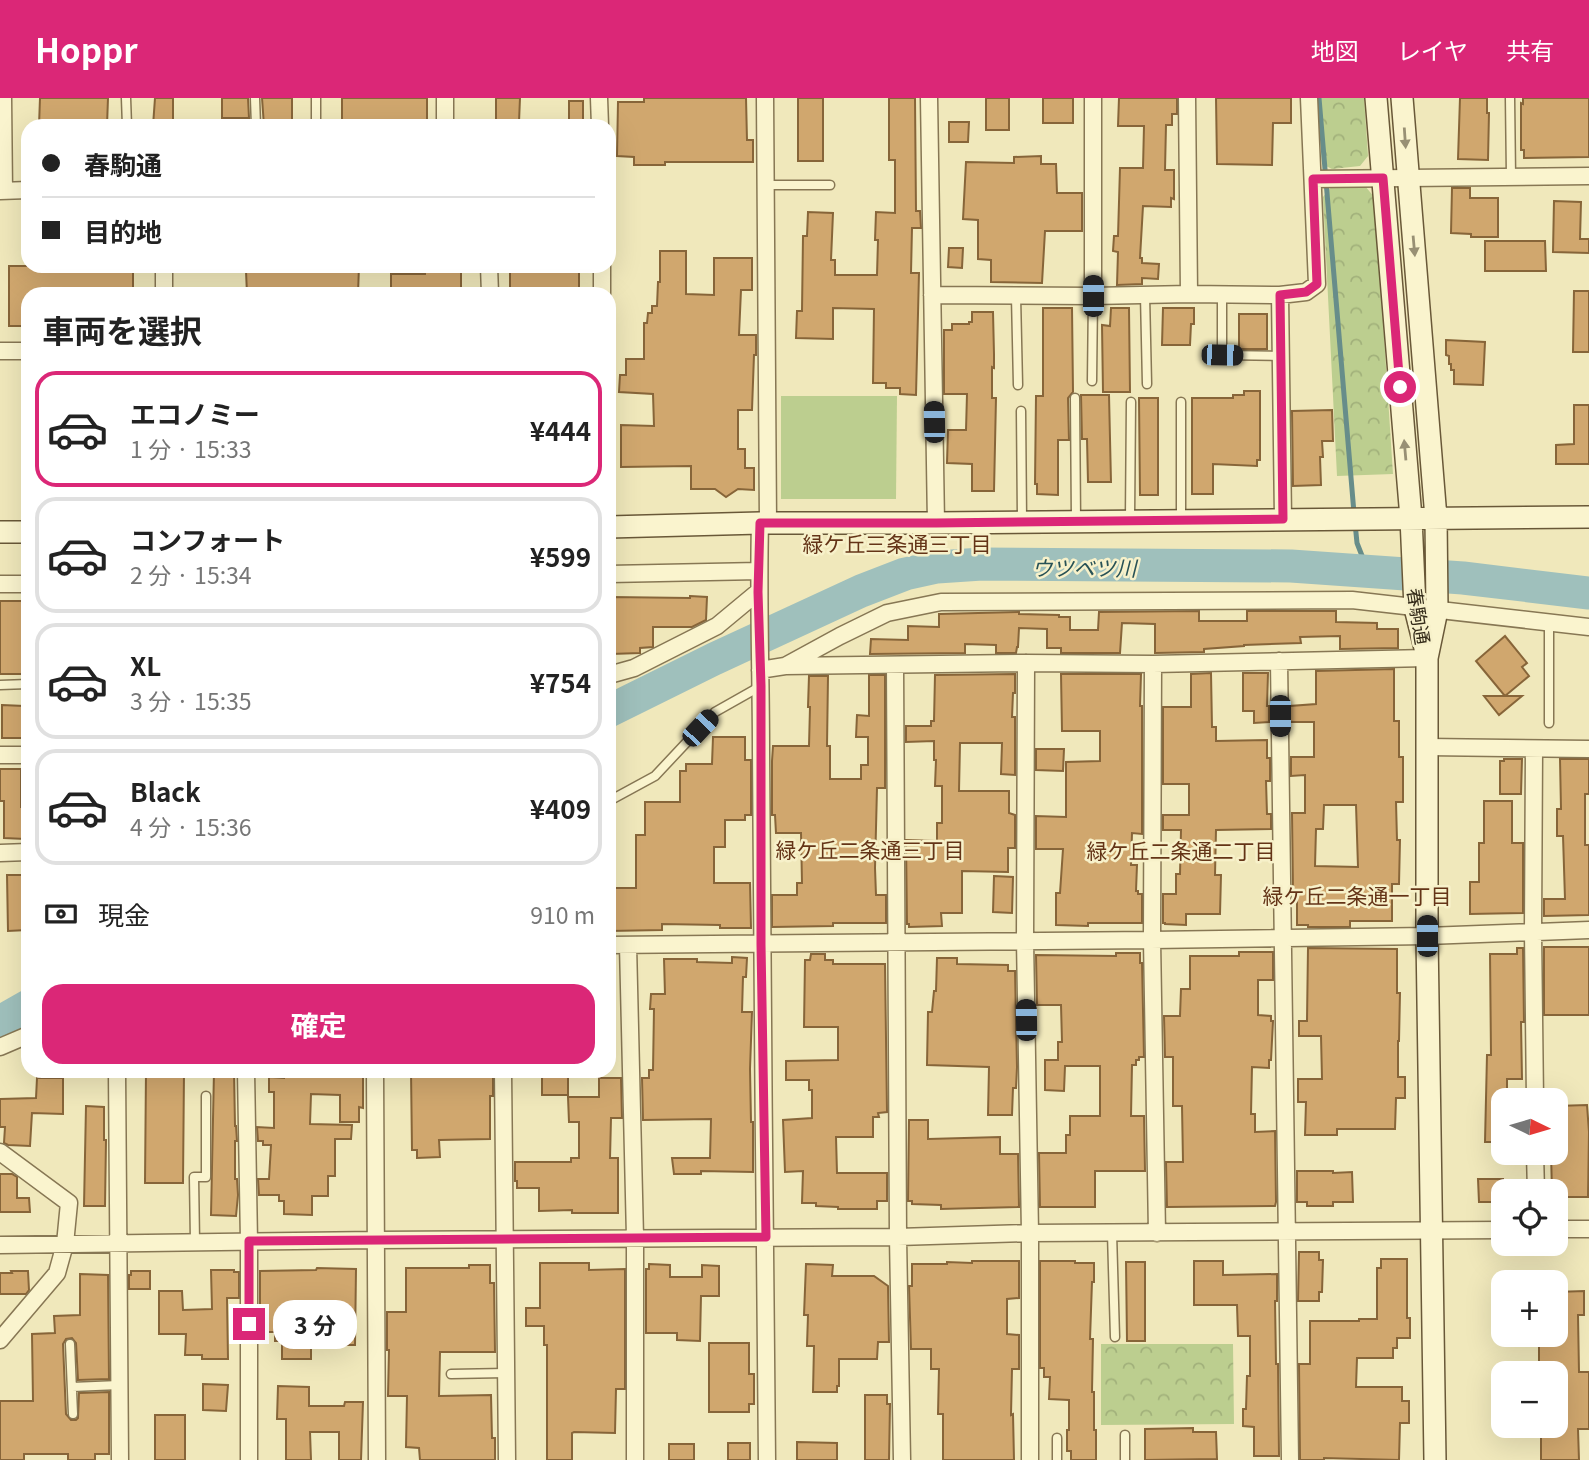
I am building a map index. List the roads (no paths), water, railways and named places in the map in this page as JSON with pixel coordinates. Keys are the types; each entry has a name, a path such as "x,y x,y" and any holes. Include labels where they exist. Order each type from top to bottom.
{"street":[{"path":"3,98 2,191 21,190"},
{"path":"445,98 445,119"},
{"path":"599,98 600,119"},
{"path":"765,98 764,523 758,612 767,1460"},
{"path":"929,98 936,523"},
{"path":"1093,98 1093,296"},
{"path":"1187,98 1189,294"},
{"path":"932,295 1280,295 1306,292 1317,284 1309,98"},
{"name":"春駒通","path":"1376,98 1415,600 1427,658"},
{"name":"春駒通","path":"1402,98 1436,518 1437,603 1427,658"},
{"path":"1313,179 1589,176"},
{"path":"1280,295 1283,519"},
{"path":"0,351 21,351"},
{"path":"616,527 764,523 1589,517"},
{"path":"0,532 21,532"},
{"path":"616,574 759,571"},
{"path":"0,584 21,584"},
{"path":"616,673 634,668 717,626 758,592"},
{"path":"785,666 887,613 942,602 1415,600 1589,627"},
{"path":"760,672 785,666 1153,664 1427,658 1427,936 1435,1460"},
{"path":"1279,661 1290,1460"},
{"path":"1026,663 1025,940 1030,1233 1030,1460"},
{"path":"1153,664 1152,940 1157,1233"},
{"path":"895,665 902,1460"},
{"path":"1427,747 1589,749"},
{"path":"1534,749 1535,1088"},
{"path":"0,755 21,755"},
{"path":"0,853 21,852"},
{"path":"616,945 1427,936 1589,930"},
{"path":"628,945 635,1237 635,1460"},
{"path":"0,1047 21,1038"},
{"path":"117,1078 120,1460"},
{"path":"246,1078 249,1460"},
{"path":"375,1078 377,1460"},
{"path":"503,1078 507,1460"},
{"path":"3,1333 57,1273 65,1244 69,1203 4,1159"},
{"path":"1568,1229 1589,1229"},
{"path":"0,1245 1491,1230"}],"lane":[{"path":"127,98 127,119"},
{"path":"255,98 256,119"},
{"path":"316,98 316,119"},
{"path":"1510,98 1511,176"},
{"path":"766,185 830,185"},
{"path":"1222,294 1222,355 1281,356"},
{"path":"1145,295 1147,384"},
{"path":"1016,296 1018,385"},
{"path":"1092,381 1093,296"},
{"path":"1075,398 1076,522"},
{"path":"1130,521 1131,402"},
{"path":"1181,402 1181,520"},
{"path":"1021,411 1022,522"},
{"path":"1549,622 1549,723"},
{"path":"616,797 655,776 715,712 760,672"},
{"path":"0,685 21,684"},
{"path":"195,1242 194,1177 206,1177 206,1096"},
{"path":"1112,1233 1115,1337"},
{"path":"70,1344 73,1414"},
{"path":"452,1374 506,1373"},
{"path":"72,1387 119,1385"},
{"path":"1125,1435 1125,1460"},
{"path":"1057,1438 1057,1460"}],"waterway":[{"path":"1319,98 1354,513"},
{"path":"1355,523 1357,543 1368,571"},
{"name":"ウツベツ川","path":"616,708 861,591 905,574 937,567 982,564 1291,566 1463,578 1589,593"},
{"name":"ウツベツ川","path":"0,1022 21,1010"}],"district":[{"name":"緑ケ丘三条通三丁目","path":"897,543"},
{"name":"緑ケ丘二条通三丁目","path":"870,849"},
{"name":"緑ケ丘二条通二丁目","path":"1181,850"},
{"name":"緑ケ丘二条通一丁目","path":"1357,895"}]}
